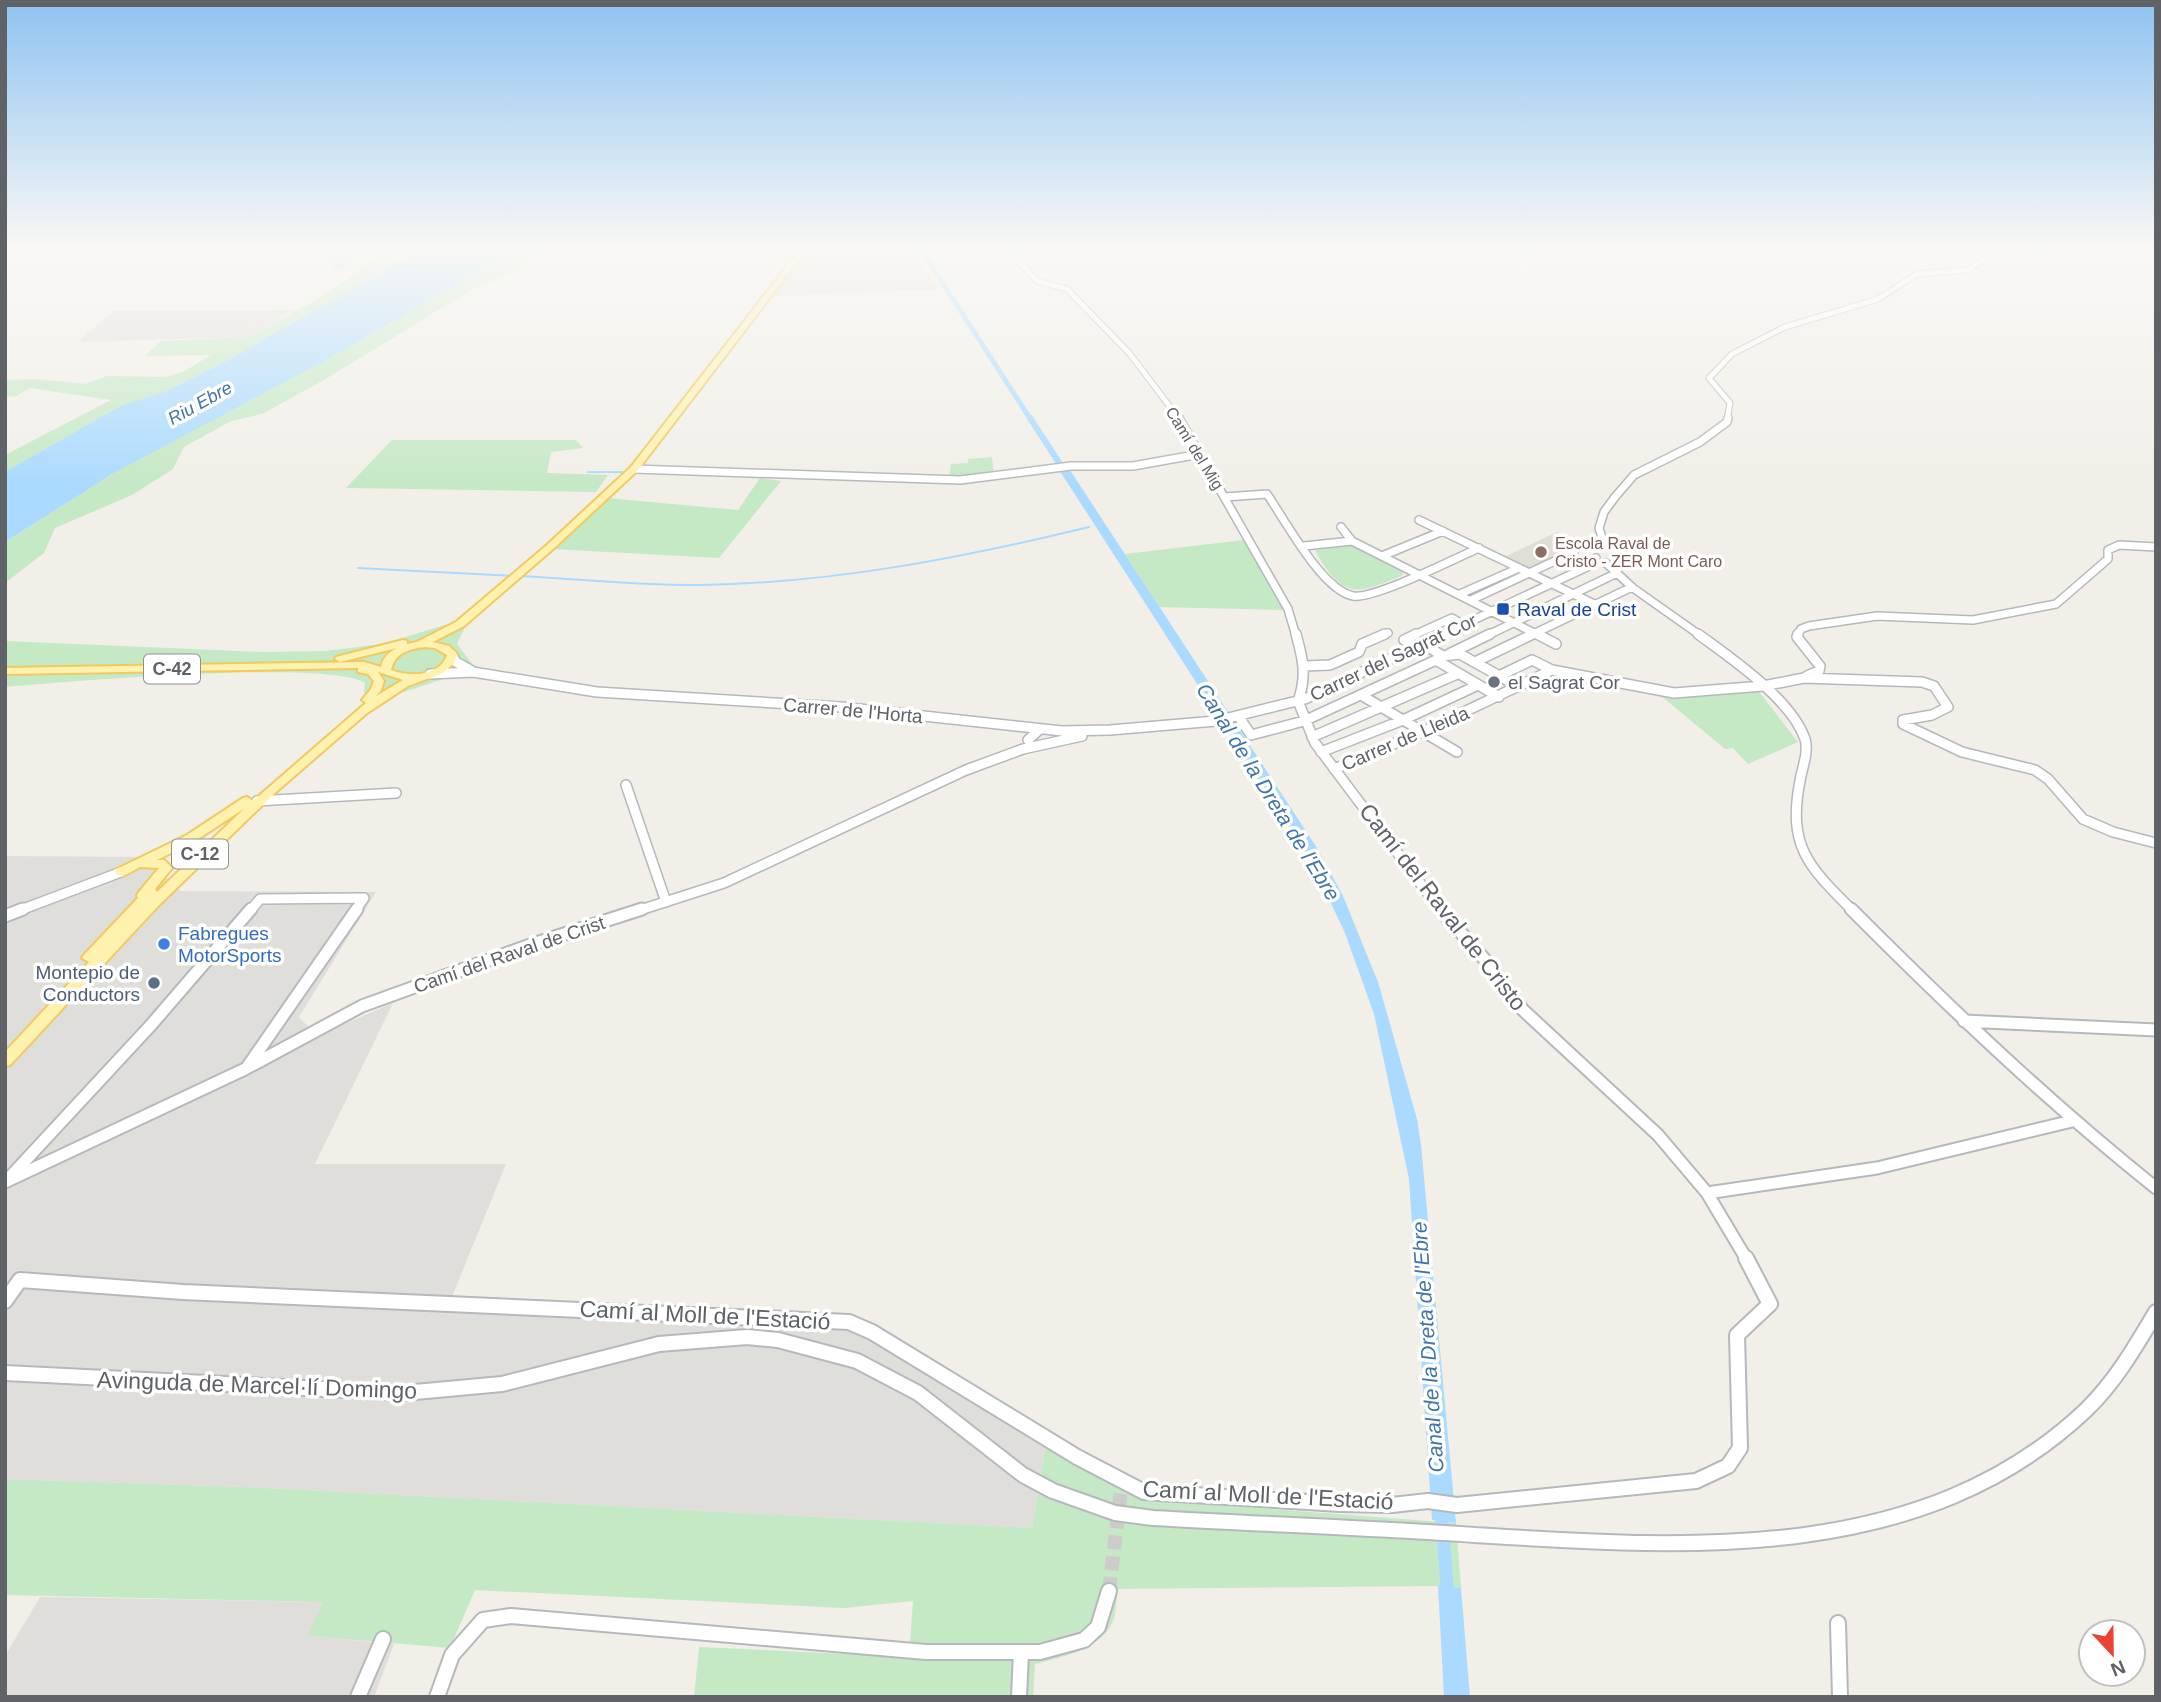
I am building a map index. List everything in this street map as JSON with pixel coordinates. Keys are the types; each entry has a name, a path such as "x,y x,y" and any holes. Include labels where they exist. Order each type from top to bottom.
{"main road":[{"name":"C-12","path":"5,1050 134,908 382,688 387,662 396,653 419,645 460,624 634,468 743,327"},
{"path":"287,663 358,656 429,635 450,626 491,597"},
{"name":"C-12","path":"5,1061 153,900 252,801 390,690 444,667 460,624"},
{"name":"C-12","path":"419,645 437,645 450,652"},
{"name":"C-42","path":"5,669 363,662 396,653"},
{"path":"338,666 372,672 378,679 376,691 361,706"},
{"name":"C-42","path":"5,669 372,666 387,671"},
{"path":"387,671 401,678 424,676"},
{"path":"121,872 191,838 252,801"},
{"path":"121,872 153,863 166,868 134,908"}],"street":[{"name":"Camí del Mig","path":"1104,327 1182,422 1288,610 1305,666 1304,684 1298,701"},
{"path":"1236,718 1251,735 1304,721 1515,622 1619,569 1622,557 1603,541 1601,517 1629,480 1700,442 1727,422 1730,403 1709,378 1732,354 1784,327"},
{"path":"634,468 960,481 1057,468 1133,466 1200,454"},
{"path":"1225,497 1267,494 1328,582 1353,596 1374,593 1479,548"},
{"path":"1419,520 1615,614"},
{"path":"1341,527 1352,541 1556,644"},
{"path":"1382,556 1443,531"},
{"path":"1304,546 1352,541"},
{"path":"1587,567 1597,555 1603,541"},
{"path":"1804,678 1819,671 1820,666 1797,637 1801,629 1809,626 1877,616 1973,620 2056,604 2108,559 2109,550 2119,545 2156,547"},
{"path":"1471,600 1574,552"},
{"path":"1597,555 1616,553"},
{"path":"1597,555 1605,563 1619,569 1632,587 1693,630 1763,686 1801,730 1806,743 1794,816 1800,854 1814,872 1964,1021 2071,1121 2156,1188"},
{"path":"1587,567 1605,563"},
{"name":"Carrer del Sagrat Cor","path":"1236,718 1298,701 1587,567"},
{"path":"1460,594 1519,568"},
{"path":"1475,662 1632,587"},
{"path":"1464,625 1452,618 1404,640 1443,656 1457,674 1499,697"},
{"path":"1305,666 1333,664 1359,652 1362,644 1388,633"},
{"path":"450,652 456,662 472,672"},
{"path":"1443,656 1460,654 1519,687"},
{"path":"1499,676 1532,660 1552,670 1674,693 1763,686 1804,678 1922,682 1934,686 1948,707 1932,715 1903,720 1903,724 1986,759 2013,762 2034,769 2048,778 2074,812 2084,819 2103,829 2156,843"},
{"name":"Carrer de Lleida","path":"1334,769 1422,732 1552,670"},
{"name":"Carrer de l'Horta","path":"424,676 472,672 597,692 858,709 1042,730 1110,730 1236,718"},
{"path":"1312,737 1457,674"},
{"path":"1321,752 1403,720 1478,685"},
{"path":"1361,695 1457,752"},
{"name":"Camí del Raval de Cristo","path":"1298,701 1304,721 1321,752 1436,905 1486,961 1523,1010 1658,1135 1707,1193 1770,1304 1737,1335 1740,1448 1735,1461 1723,1471 1696,1481 1457,1505"},
{"path":"1018,727 1026,745"},
{"path":"1042,730 1046,738 1043,744"},
{"name":"Camí del Raval de Crist","path":"1026,745 1042,730"},
{"name":"Camí del Raval de Crist","path":"6,1182 245,1069 362,1006 530,945 666,902 763,867 966,770 1026,745 1110,730"},
{"path":"626,785 666,902"},
{"path":"252,801 396,793"},
{"path":"5,916 121,872"},
{"path":"6,1182 150,1025 260,899 363,898 288,1012 245,1069"},
{"path":"1964,1021 2152,1030"},
{"path":"1707,1193 1877,1168 2071,1121"},
{"name":"Camí al Moll de l'Estació","path":"5,1301 20,1280 183,1292 849,1322 872,1332 1077,1457 1144,1492 1358,1505 1392,1505 1428,1500 1457,1505"},
{"name":"Avinguda de Marcel·lí Domingo","path":"5,1373 404,1393 502,1384 659,1344 747,1337 817,1348 857,1361 918,1393 1023,1475 1082,1503 1115,1513 1153,1518 1681,1544 1816,1533 1875,1523 1926,1507 1993,1479 2055,1438 2115,1378 2156,1312"},
{"path":"437,1697 452,1655 483,1620 511,1616 926,1652 1040,1652 1084,1640 1098,1627 1109,1591"},
{"path":"1838,1623 1840,1697"},
{"path":"358,1697 383,1639"},
{"path":"1018,1697 1021,1652"}],"shaded area":[{"path":"94,327 265,327 248,337 78,342"},
{"name":"Escola Raval de Cristo - ZER Mont Caro","path":"1557,532 1578,546 1530,569 1504,557"},
{"path":"5,856 141,857 181,891 376,892 299,1017 317,1036 393,1003 315,1164 506,1164 447,1309 849,1328 1046,1445 1032,1528 244,1487 5,1479"},
{"path":"40,1597 323,1602 309,1636 394,1644 374,1697 5,1697 5,1656"}],"green space":[{"path":"266,327 285,327 167,391 122,405 5,472 5,455 111,400 30,388 16,396 5,397 5,380 36,379 85,384 107,376 165,377 183,372 211,355 145,356 161,341 248,337"},
{"path":"378,327 410,327 262,414 231,421 184,447 173,469 132,495 55,528 44,553 5,583 5,542 114,473"},
{"path":"392,440 576,440 583,448 551,452 547,473 608,475 596,492 346,488"},
{"path":"992,457 994,477 949,478 951,464"},
{"path":"760,478 781,481 719,558 552,549 607,498 738,510"},
{"path":"1244,540 1285,610 1159,607 1125,554"},
{"path":"1347,544 1403,571 1403,575 1361,589 1342,585 1333,578 1315,550"},
{"path":"445,625 466,625 457,644 473,665 483,669 474,678 449,677 404,692 364,693 365,683 341,676 250,672 5,687 5,641 263,652 325,651 382,644"},
{"path":"1756,688 1798,742 1748,764 1733,748 1725,749 1660,695"},
{"path":"1046,1445 1138,1499 1456,1523 1461,1588 1117,1589 1114,1619 1099,1640 1079,1651 1035,1664 1033,1697 694,1697 699,1647 909,1657 913,1601 844,1608 475,1590 450,1648 308,1636 323,1602 5,1595 5,1479 244,1487 1032,1528"}],"water":[{"name":"Riu Ebre","path":"285,327 382,327 114,473 5,542 5,472 122,405 167,391"},
{"path":"1066,464 1317,848 1343,896 1378,982 1417,1119 1421,1145 1456,1523 1432,1520 1409,1179 1374,1014 1345,933 1310,859 1056,465"},
{"path":"1438,1586 1461,1588 1470,1697 1444,1697"}],"waterway":[{"name":"Canal de la Dreta de l'Ebre","path":"971,327 1031,420"},
{"name":"Canal de la Dreta de l'Ebre","path":"1030,418 1065,472"},
{"path":"588,472 623,472"},
{"path":"520,576 678,585 799,579 896,567 1089,527"},
{"path":"358,568 514,576"},
{"name":"Canal de la Dreta de l'Ebre","path":"1441,1510 1448,1597"}],"tunnel":[{"path":"1109,1591 1122,1482"}],"place":[{"name":"Escola Raval de Cristo - ZER Mont Caro","path":"1541,552"},
{"name":"Raval de Crist","path":"1503,609"},
{"name":"el Sagrat Cor","path":"1494,682"},
{"name":"Fabregues MotorSports","path":"164,944"},
{"name":"Montepio de Conductors","path":"154,983"}]}
